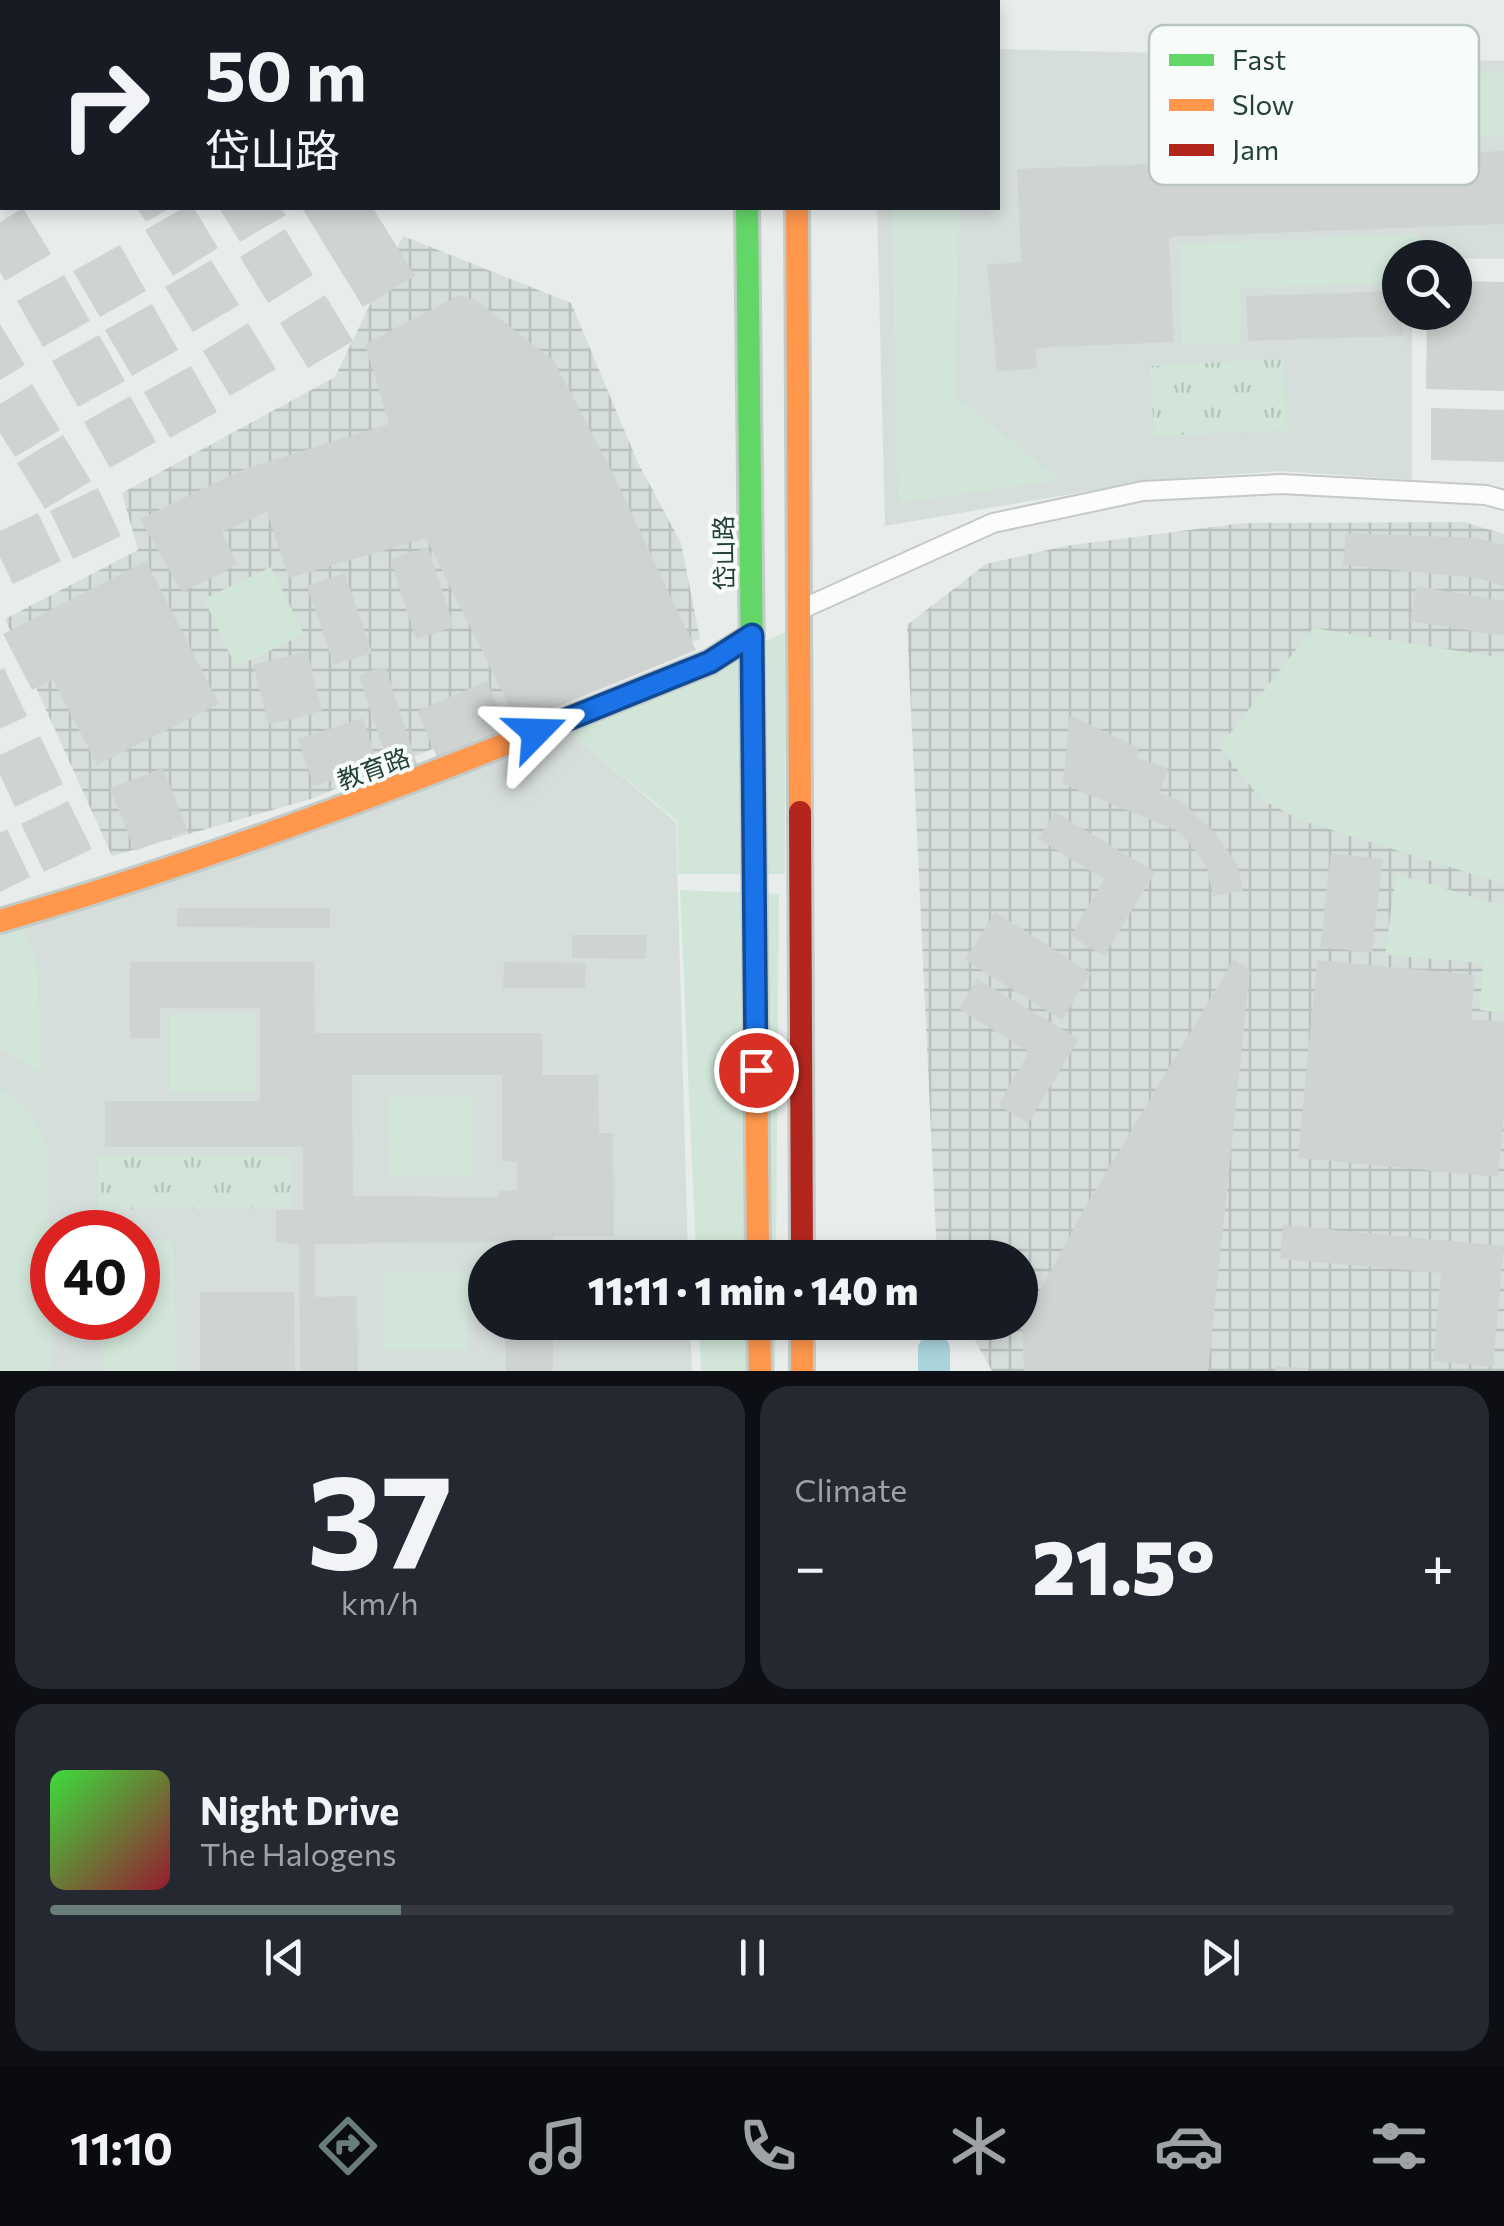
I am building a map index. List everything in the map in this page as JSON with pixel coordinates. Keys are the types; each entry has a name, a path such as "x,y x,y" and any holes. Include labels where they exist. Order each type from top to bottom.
{"street":[{"name":"岱山路","path":"747,210 758,1240"},
{"path":"797,210 802,1240"},
{"name":"教育路","path":"0,920 250,842 433,775 710,662 752,635"},
{"path":"759,1340 760,1371"},
{"path":"802,1340 802,1371"}],"lane":[{"path":"799,610 994,523 1143,491 1281,484 1486,494 1504,500"}],"shaded area":[{"path":"1000,49 1149,53 1149,185 1479,185 1479,60 1504,61 1504,259 1472,259 1472,240 1382,240 1382,330 1412,330 1412,480 1281,471 1153,480 885,526 877,210 1000,210"},
{"path":"403,236 571,303 638,463 681,543 700,639 311,799 112,856 5,619 138,550 122,493 335,377"},
{"path":"1464,522 1504,534 1504,1371 992,1371 975,1340 1038,1340 1038,1240 936,1240 907,625 986,564 1065,546 1243,523"},
{"path":"560,724 676,822 688,1240 468,1240 468,1340 691,1340 692,1371 0,1371 0,921"}],"green space":[{"path":"1504,72 1504,136 1479,137 1479,73"},
{"path":"892,210 959,210 956,397 1060,480 898,503"},
{"path":"1418,234 1419,240 1382,240 1382,284 1239,288 1239,343 1182,344 1179,244"},
{"path":"1283,359 1287,430 1154,436 1150,366"},
{"path":"271,567 304,634 236,667 204,599"},
{"path":"1313,628 1504,658 1504,884 1300,820 1261,799 1219,747"},
{"path":"785,632 785,874 678,874 677,821 569,732"},
{"path":"1396,874 1504,906 1504,1013 1480,1010 1483,963 1385,955"},
{"path":"680,890 779,894 776,1240 695,1240"},
{"path":"23,924 37,963 41,1073 0,1049 0,929"},
{"path":"170,1014 255,1014 255,1093 170,1093"},
{"path":"0,1088 31,1113 47,1147 48,1210 30,1210 30,1340 51,1340 52,1371 0,1371"},
{"path":"388,1097 473,1097 473,1176 389,1176"},
{"path":"98,1156 291,1156 291,1208 98,1209"},
{"path":"160,1240 173,1240 176,1371 103,1371 102,1340 160,1340"},
{"path":"383,1271 468,1271 468,1350 383,1350"},
{"path":"700,1340 776,1340 775,1371 701,1371"}],"building":[{"path":"1504,151 1504,224 1169,237 1174,342 1035,348 1037,368 997,372 987,265 1021,262 1017,169 1149,164 1149,185 1479,185 1479,152"},
{"path":"24,210 51,254 5,281 0,272 0,222"},
{"path":"138,210 167,210 146,222"},
{"path":"180,210 195,210 218,248 173,276 145,230"},
{"path":"220,210 282,210 286,215 240,242"},
{"path":"303,210 374,210 415,276 363,307"},
{"path":"285,229 313,275 268,303 240,257"},
{"path":"120,245 146,291 100,317 73,271"},
{"path":"211,260 239,305 193,332 165,287"},
{"path":"64,275 90,321 43,347 17,301"},
{"path":"1472,281 1504,282 1504,391 1426,389 1427,330 1472,330"},
{"path":"1382,292 1382,330 1403,330 1403,336 1248,341 1246,296"},
{"path":"325,295 353,341 308,368 280,323"},
{"path":"460,295 477,301 554,361 612,472 696,650 518,723 426,538 289,578 267,512 222,532 237,565 182,592 140,519 244,469 389,424 365,344"},
{"path":"152,304 178,350 132,376 105,330"},
{"path":"248,323 276,369 230,396 203,351"},
{"path":"0,324 25,365 0,380"},
{"path":"99,335 125,381 78,407 52,361"},
{"path":"191,366 217,412 170,438 144,392"},
{"path":"32,384 60,430 15,457 0,433 0,404"},
{"path":"130,396 156,442 110,468 84,422"},
{"path":"1431,408 1504,410 1504,462 1431,460"},
{"path":"63,435 91,481 45,509 17,463"},
{"path":"98,488 121,536 73,559 50,511"},
{"path":"38,513 61,561 13,584 0,557 0,531"},
{"path":"1346,533 1476,538 1504,545 1504,586 1477,578 1343,565"},
{"path":"428,547 454,627 416,639 390,559"},
{"path":"146,561 219,704 97,765 53,680 32,690 3,634"},
{"path":"345,573 372,653 334,665 307,586"},
{"path":"1416,586 1504,601 1504,636 1410,621"},
{"path":"307,651 322,711 269,725 253,665"},
{"path":"385,666 419,770 393,779 359,675"},
{"path":"4,668 27,716 0,729 0,670"},
{"path":"487,681 509,734 440,764 417,711"},
{"path":"1070,715 1139,748 1137,758 1168,768 1159,793 1180,800 1216,834 1238,866 1243,891 1213,896 1207,867 1176,830 1063,784"},
{"path":"363,718 378,766 314,786 298,739"},
{"path":"40,736 63,784 15,807 0,775 0,755"},
{"path":"163,768 188,831 135,851 110,788"},
{"path":"68,801 92,849 44,872 21,824"},
{"path":"1055,812 1155,872 1104,956 1071,936 1104,879 1038,839"},
{"path":"7,829 30,877 0,892 0,833"},
{"path":"1331,853 1383,859 1372,953 1320,947"},
{"path":"177,908 330,908 330,928 177,927"},
{"path":"995,912 1091,973 1062,1020 965,960"},
{"path":"572,935 646,935 646,959 572,958"},
{"path":"1234,959 1250,970 1208,1371 1024,1371 1023,1340 1038,1340 1038,1294 1087,1204"},
{"path":"1317,960 1475,975 1471,1019 1504,1022 1504,1116 1498,1177 1298,1158"},
{"path":"130,962 314,962 315,1033 542,1033 542,1075 598,1075 599,1133 613,1133 614,1236 315,1244 315,1297 357,1296 358,1371 300,1371 299,1245 276,1242 276,1210 303,1210 303,1147 105,1147 105,1101 260,1101 260,1008 160,1008 160,1038 130,1038","holes":["352,1075 502,1075 502,1161 517,1162 517,1190 499,1191 499,1197 353,1196"]},
{"path":"504,962 586,963 585,988 503,988"},
{"path":"977,979 1079,1039 1028,1123 998,1105 1029,1052 959,1009"},
{"path":"1283,1225 1504,1246 1493,1367 1433,1361 1441,1273 1280,1259"},
{"path":"200,1292 294,1292 295,1371 200,1371"},
{"path":"505,1340 553,1340 553,1371 506,1371"},
{"path":"1275,1366 1308,1368 1308,1371 1275,1371"}],"waterway":[{"path":"934,1350 934,1371"}],"traffic: fast":[{"path":"747,210 755,940"}],"traffic: slow":[{"path":"797,210 800,812"},
{"path":"0,921 181,864 358,801 710,662 752,635"},
{"path":"755,940 758,1240"},
{"path":"759,1340 760,1371"},
{"path":"802,1340 802,1371"}],"traffic: jam":[{"path":"800,812 802,1240"}],"route":[{"path":"536,732 710,662 752,635 756,1070"}]}
